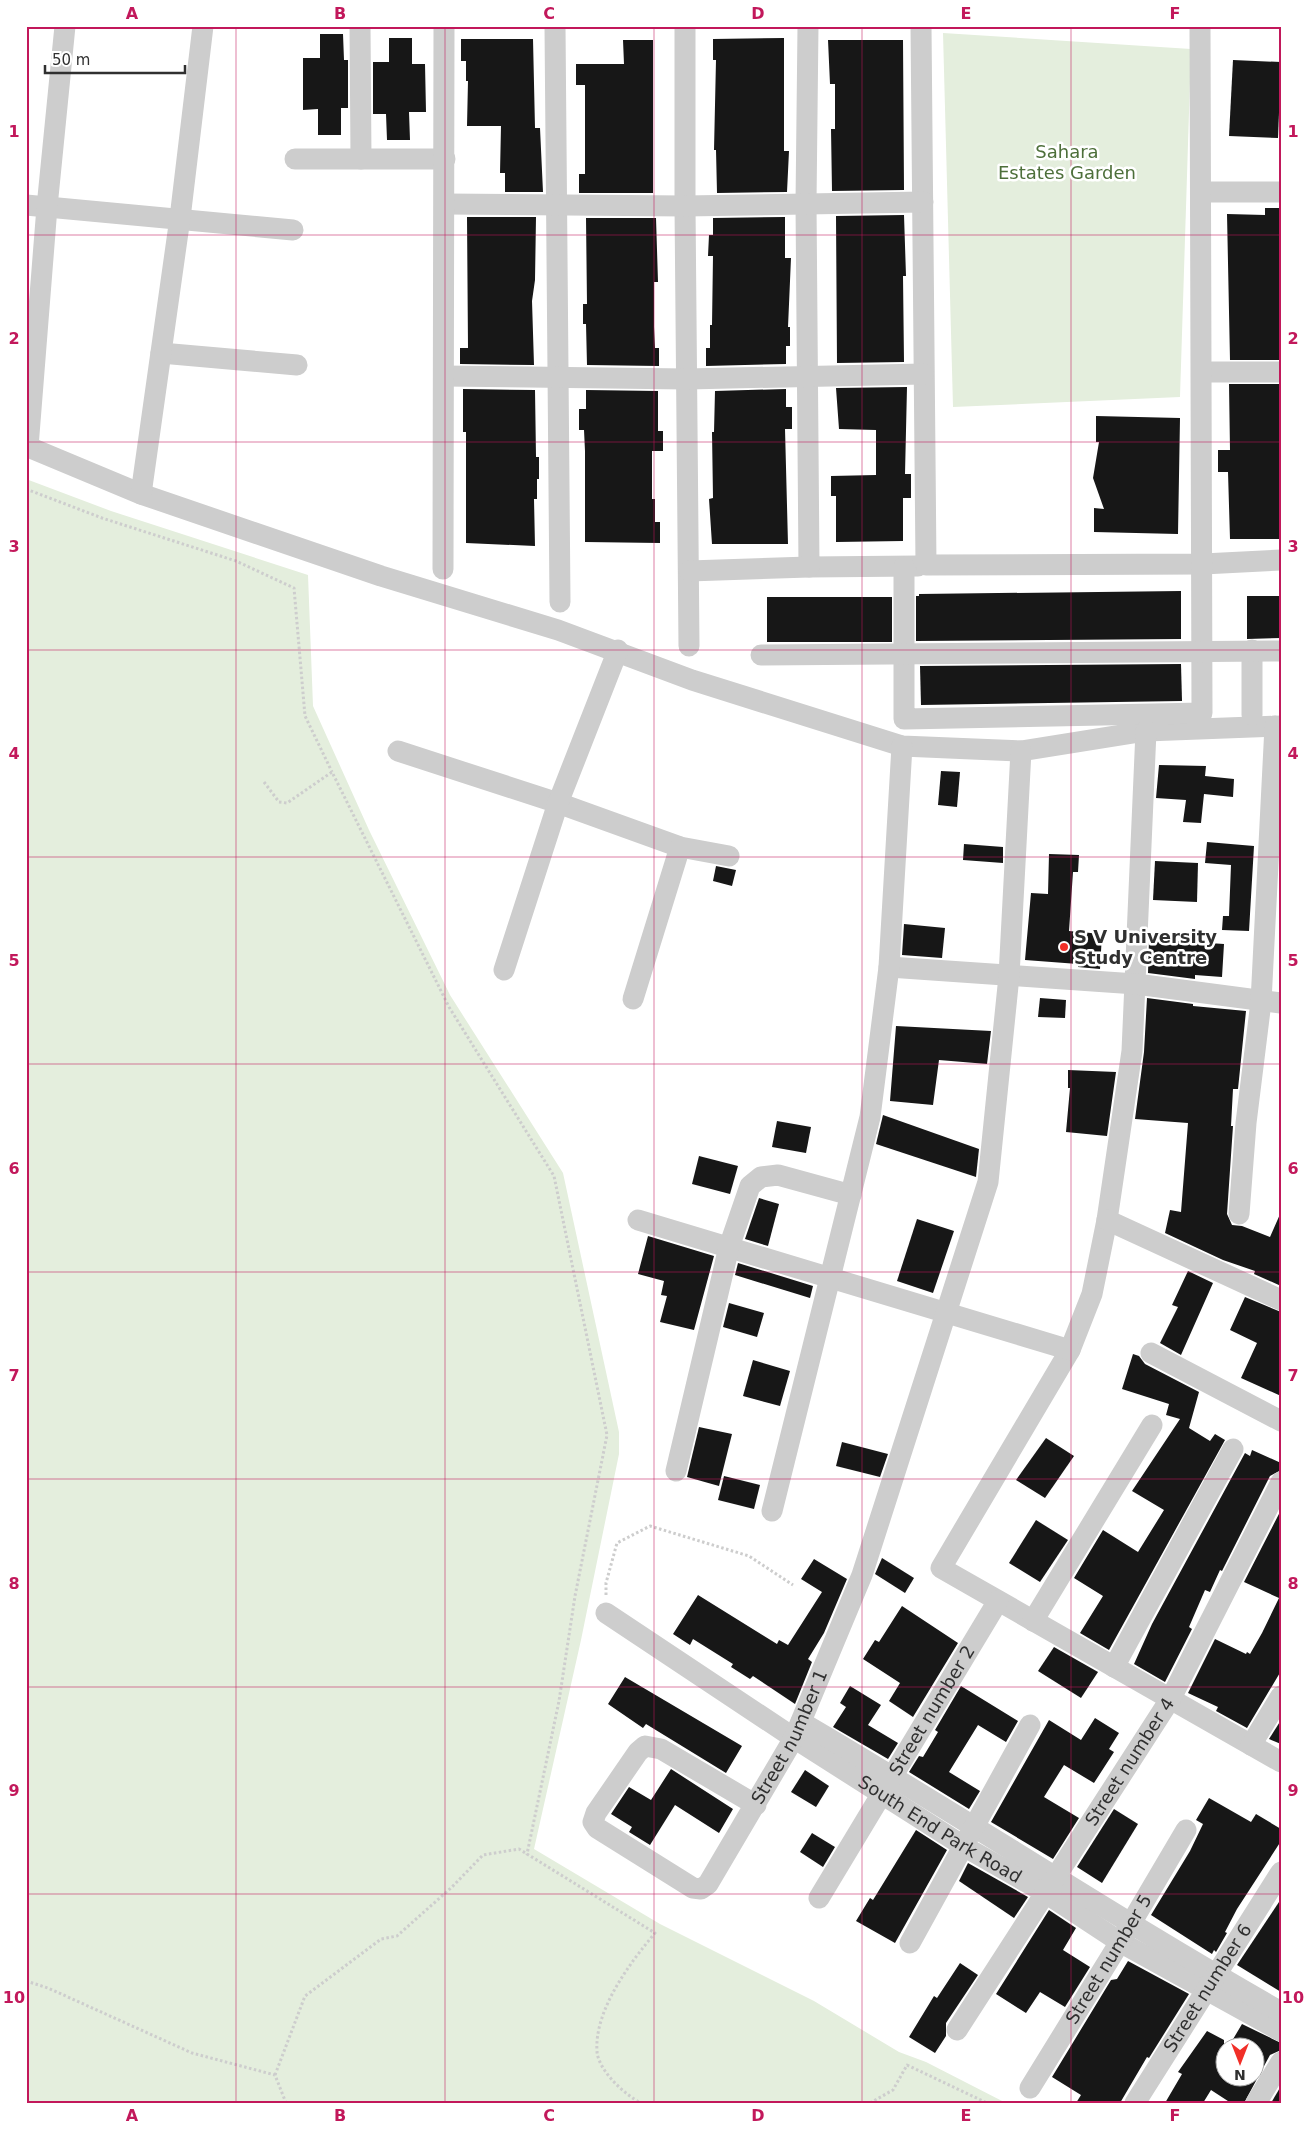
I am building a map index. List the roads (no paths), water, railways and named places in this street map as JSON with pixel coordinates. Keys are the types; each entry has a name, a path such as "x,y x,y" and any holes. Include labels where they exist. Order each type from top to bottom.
{"street":[{"path":"65,26 47,207 27,447 141,494 381,576 618,650 692,680 902,746 1021,751 1146,731 1278,726 1271,1002 1246,1123 1238,1214"},
{"path":"141,494 180,218 203,26"},
{"path":"360,26 361,159"},
{"path":"443,569 444,26"},
{"path":"555,26 556,376 560,602"},
{"path":"686,26 685,206 689,646"},
{"path":"808,26 806,203 809,567"},
{"path":"921,26 926,565"},
{"path":"904,567 906,653 904,719 1202,713 1200,26"},
{"path":"295,159 444,159"},
{"path":"1201,192 1281,192"},
{"path":"444,204 685,206 922,202"},
{"path":"26,205 293,230"},
{"path":"161,353 297,366"},
{"path":"1202,372 1281,372"},
{"path":"444,376 687,379 807,378 923,374"},
{"path":"689,571 926,565 1203,564 1281,560"},
{"path":"504,970 558,803 618,650"},
{"path":"761,655 1203,650 1281,651"},
{"path":"1252,650 1252,715"},
{"path":"1146,731 1132,1052 1108,1220 1092,1294 1070,1350 941,1568 1281,1762"},
{"path":"772,1511 870,1117 889,967 902,746"},
{"path":"398,751 558,803 680,847 729,856"},
{"name":"Street number 1","path":"756,1805 661,1749 645,1746 638,1752 596,1813 593,1822 597,1828 693,1888 701,1889 708,1884 756,1805 798,1730 862,1575 988,1182 1009,976 1021,751"},
{"path":"633,999 680,847"},
{"path":"889,967 1136,984 1271,1002"},
{"path":"676,1471 729,1248 750,1186 761,1177 778,1175 851,1195"},
{"path":"638,1220 1070,1350"},
{"path":"1108,1220 1281,1300"},
{"path":"1151,1353 1281,1421"},
{"path":"1033,1621 1152,1425"},
{"path":"1114,1667 1234,1449"},
{"name":"Street number 4","path":"957,2030 1171,1698 1272,1522 1281,1482"},
{"name":"Street number 2","path":"819,1898 883,1796 998,1601"},
{"name":"South End Park Road","path":"606,1613 798,1730 894,1776 975,1828 1049,1885 1125,1933 1211,1982 1281,2031"},
{"path":"1251,1745 1281,1696"},
{"path":"910,1943 1030,1725"},
{"name":"South End Park Road","path":"798,1730 883,1796 964,1847 1049,1885"},
{"name":"Street number 5","path":"1030,2088 1186,1830"},
{"name":"Street number 6","path":"1135,2103 1281,1872"},
{"name":"South End Park Road","path":"1211,1982 1281,2012"},
{"path":"1256,2103 1281,2062"}],"place":[{"name":"S V University Study Centre","path":"1064,947"}],"park label":[{"name":"Sahara Estates Garden","path":"1067,162"}]}
